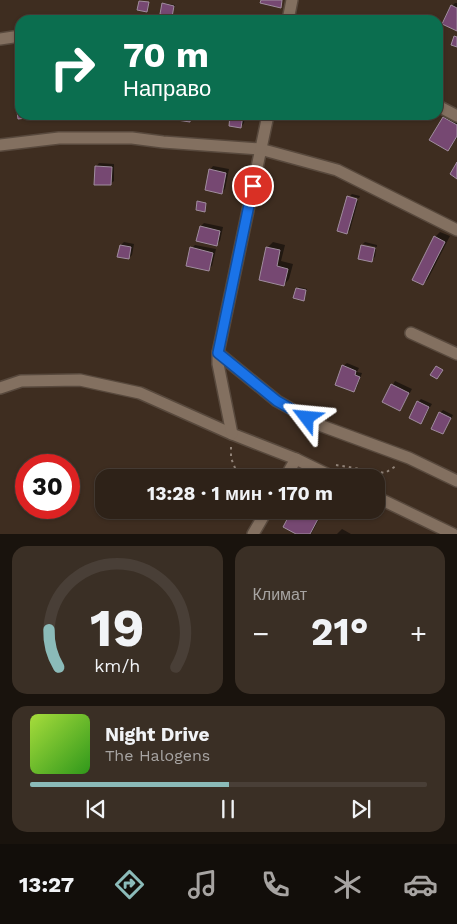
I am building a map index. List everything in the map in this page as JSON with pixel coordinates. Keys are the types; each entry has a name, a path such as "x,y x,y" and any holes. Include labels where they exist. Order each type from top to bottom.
{"street":[{"path":"289,15 292,0"},
{"path":"0,39 15,37"},
{"path":"443,109 457,116"},
{"path":"232,434 218,364 218,353 267,120"},
{"path":"0,146 59,138 132,138 163,142 260,148 337,170 457,230"},
{"path":"411,333 457,354"},
{"path":"218,353 277,401 322,426 409,458 457,481"},
{"path":"0,388 21,381 80,380 140,393 232,434 296,458 317,469"},
{"path":"290,469 296,458"},
{"path":"385,501 453,534"},
{"path":"255,534 262,519"}],"path":[{"path":"232,434 231,458 235,469"},
{"path":"331,464 385,473 409,458"}],"building":[{"path":"261,0 282,0 281,8 260,3"},
{"path":"139,1 149,2 147,12 137,10"},
{"path":"162,3 174,6 172,15 160,14"},
{"path":"451,5 457,8 457,31 443,24"},
{"path":"454,36 457,37 457,47 451,45"},
{"path":"443,117 457,125 457,136 448,151 429,140 443,120"},
{"path":"230,120 242,120 241,128 229,126"},
{"path":"457,162 457,179 450,174"},
{"path":"95,166 112,167 111,185 94,185"},
{"path":"209,169 226,173 222,194 205,190"},
{"path":"347,196 357,199 347,234 337,231"},
{"path":"197,201 206,203 205,212 196,210"},
{"path":"200,226 220,231 217,246 196,241"},
{"path":"434,236 445,242 423,285 412,280"},
{"path":"120,245 131,247 129,259 117,257"},
{"path":"361,245 375,248 372,262 358,259"},
{"path":"190,247 213,253 209,271 186,266"},
{"path":"266,247 280,250 277,266 288,269 284,286 259,280"},
{"path":"296,288 306,290 304,301 293,298"},
{"path":"342,365 356,371 355,375 360,377 354,392 335,385"},
{"path":"436,366 443,370 437,379 430,375"},
{"path":"391,384 409,393 400,411 382,402"},
{"path":"417,401 429,407 421,424 409,418"},
{"path":"439,412 451,418 443,434 431,429"},
{"path":"287,519 318,519 310,534 296,534 283,527"}],"route":[{"path":"253,186 218,353 277,401 307,418"}]}
